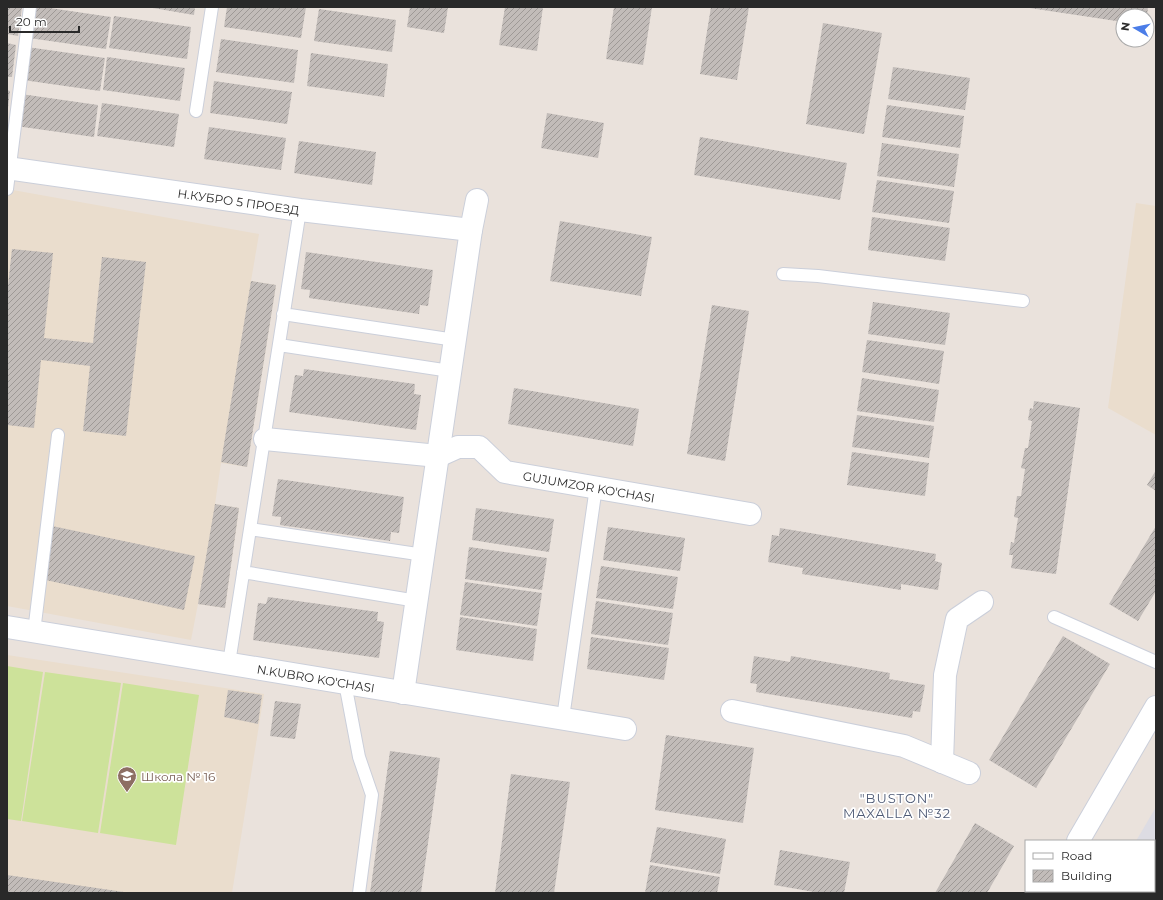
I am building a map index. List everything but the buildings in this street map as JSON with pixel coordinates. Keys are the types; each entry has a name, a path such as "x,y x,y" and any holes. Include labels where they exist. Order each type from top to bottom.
{"street":[{"name":"Н.КУБРО 5 ПРОЕЗД","path":"8,168 300,210 471,230"},
{"path":"403,693 471,230 477,200"},
{"name":"GUJUMZOR KO'CHASI","path":"265,439 438,456 458,447 479,447 505,472 750,514"},
{"path":"942,762 945,675 957,619 982,602"},
{"name":"N.KUBRO KO'CHASI","path":"7,627 403,693 625,728"},
{"path":"1079,840 1156,708"},
{"path":"732,711 904,746 969,774"}],"lane":[{"path":"7,189 8,168 30,7"},
{"path":"196,111 212,7"},
{"path":"229,663 300,210"},
{"path":"783,274 818,276 1023,301"},
{"path":"283,314 455,340"},
{"path":"279,345 450,371"},
{"path":"34,632 58,435"},
{"path":"563,718 596,487"},
{"path":"250,530 424,555"},
{"path":"243,572 417,601"},
{"path":"1054,617 1156,662"},
{"path":"345,683 359,757 372,795 359,893"}],"shaded area":[{"path":"7,189 259,234 251,281 276,285 247,467 221,463 215,504 239,508 225,608 198,604 191,640 7,606"},
{"path":"1136,203 1156,206 1156,435 1108,408"},
{"name":"Школа № 16","path":"7,655 264,694 232,893 7,893"},
{"path":"1156,807 1156,893 1104,893 1155,892 1155,840 1137,840"}],"green space":[{"path":"7,666 43,672 21,821 7,819"},
{"path":"45,672 121,683 98,833 22,821"},
{"path":"123,683 199,695 176,845 100,833"}],"place":[{"name":"Школа № 16","path":"127,793"}],"district":[{"name":"\"BUSTON\" MAXALLA №32","path":"897,806"}]}
